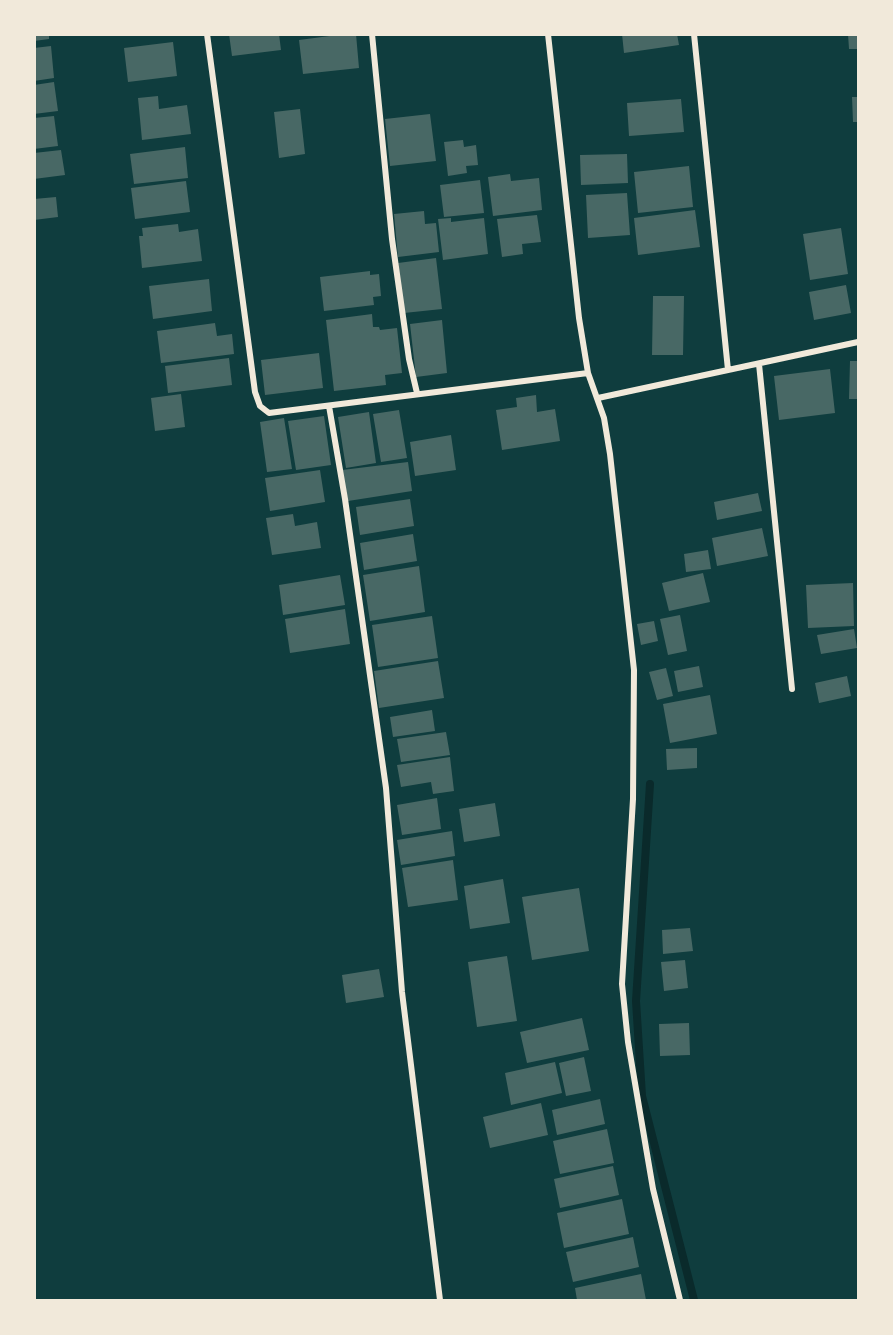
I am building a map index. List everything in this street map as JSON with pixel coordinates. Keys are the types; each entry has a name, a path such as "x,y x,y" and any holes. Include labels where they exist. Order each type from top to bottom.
{"street":[{"path":"207,34 255,392 260,406 269,412 329,406 588,373"},
{"path":"372,34 392,239 407,348 417,393"},
{"path":"548,34 588,373 598,398 610,454 634,680 633,799 622,984 628,1042 653,1189 680,1300"},
{"path":"694,34 728,370"},
{"path":"598,398 858,342"},
{"path":"759,364 792,689"},
{"path":"329,406 347,510 386,788 402,992 440,1300"}],"building":[{"path":"34,34 49,34 49,39 34,41"},
{"path":"229,34 279,34 281,50 232,56"},
{"path":"356,34 359,68 303,74 299,40"},
{"path":"622,34 677,34 679,45 624,53"},
{"path":"848,34 858,34 858,49 849,49"},
{"path":"173,42 177,76 128,82 124,48"},
{"path":"51,46 54,78 34,81 34,48"},
{"path":"54,82 58,111 34,114 34,85"},
{"path":"158,96 159,109 187,105 191,134 142,140 138,98"},
{"path":"852,97 858,97 858,122 853,122"},
{"path":"681,99 684,132 629,136 627,103"},
{"path":"300,109 305,154 279,158 274,112"},
{"path":"430,114 436,161 390,166 385,119"},
{"path":"54,116 58,146 34,149 34,118"},
{"path":"463,140 464,147 476,145 478,165 466,166 467,173 448,176 444,142"},
{"path":"185,147 188,178 134,184 130,154"},
{"path":"61,150 65,175 34,179 34,153"},
{"path":"627,154 628,183 581,185 580,155"},
{"path":"689,166 693,207 638,213 634,172"},
{"path":"510,174 511,181 539,178 542,210 493,216 488,177"},
{"path":"480,180 484,213 444,217 440,185"},
{"path":"186,181 190,212 135,219 131,188"},
{"path":"627,193 630,235 588,238 586,195"},
{"path":"56,197 58,217 34,220 34,199"},
{"path":"695,210 700,247 638,255 634,218"},
{"path":"424,211 425,224 436,223 439,252 398,257 394,214"},
{"path":"537,215 541,242 522,244 523,254 502,257 497,219"},
{"path":"451,218 451,222 484,218 488,254 443,260 438,219"},
{"path":"178,224 179,232 198,229 202,261 142,268 139,236 143,236 142,228"},
{"path":"841,228 848,274 810,280 803,234"},
{"path":"436,258 442,309 404,313 398,263"},
{"path":"370,271 370,275 379,274 381,296 373,297 374,305 324,311 320,277"},
{"path":"209,279 212,311 153,319 149,286"},
{"path":"846,285 851,313 814,320 809,292"},
{"path":"653,296 684,296 683,355 652,355"},
{"path":"372,314 373,327 379,327 380,330 397,328 402,373 385,375 386,385 334,391 326,320"},
{"path":"442,320 447,373 416,377 410,324"},
{"path":"215,323 217,336 232,334 234,354 161,363 157,331"},
{"path":"319,353 323,388 265,395 261,360"},
{"path":"229,358 232,385 168,393 165,366"},
{"path":"850,361 858,361 858,399 849,399"},
{"path":"830,369 835,413 779,420 774,376"},
{"path":"181,394 185,427 155,431 151,398"},
{"path":"536,395 537,412 555,409 560,441 502,450 496,410 517,407 516,398"},
{"path":"399,410 407,458 381,462 373,414"},
{"path":"369,412 376,463 346,468 338,417"},
{"path":"324,416 331,465 296,470 288,421"},
{"path":"284,418 292,469 267,472 260,422"},
{"path":"451,435 456,470 415,476 410,442"},
{"path":"408,462 412,491 348,501 342,470"},
{"path":"320,470 325,502 270,511 265,478"},
{"path":"758,493 762,511 717,520 714,502"},
{"path":"410,499 414,526 360,535 356,507"},
{"path":"293,514 295,526 317,522 321,548 272,555 266,518"},
{"path":"762,528 768,556 717,566 712,538"},
{"path":"413,534 417,561 364,570 360,543"},
{"path":"708,550 711,569 686,572 684,554"},
{"path":"419,566 425,612 370,621 363,575"},
{"path":"703,573 710,602 669,611 662,583"},
{"path":"340,575 345,605 283,615 279,585"},
{"path":"853,583 854,626 808,628 806,585"},
{"path":"345,609 350,644 290,653 285,619"},
{"path":"680,615 687,651 668,655 660,619"},
{"path":"432,616 438,658 378,667 372,625"},
{"path":"654,621 658,641 641,645 637,624"},
{"path":"854,629 857,648 821,654 817,635"},
{"path":"438,661 444,698 379,708 374,671"},
{"path":"699,666 703,687 678,692 674,671"},
{"path":"666,668 673,696 657,700 649,672"},
{"path":"847,676 851,696 819,703 815,683"},
{"path":"710,695 717,734 670,743 663,704"},
{"path":"432,710 435,731 393,737 390,717"},
{"path":"446,732 450,755 401,762 397,739"},
{"path":"697,748 697,768 667,770 666,749"},
{"path":"450,757 454,791 433,794 431,782 401,787 397,765"},
{"path":"437,798 441,829 402,835 397,805"},
{"path":"495,803 500,836 464,842 459,809"},
{"path":"452,831 455,856 401,865 397,840"},
{"path":"453,860 458,900 408,907 402,868"},
{"path":"503,879 510,923 470,929 464,886"},
{"path":"579,888 589,951 532,960 522,897"},
{"path":"690,928 693,951 663,954 662,930"},
{"path":"507,956 517,1021 477,1027 468,962"},
{"path":"685,960 688,988 664,991 661,962"},
{"path":"379,969 384,997 346,1003 342,975"},
{"path":"582,1018 589,1050 527,1063 520,1032"},
{"path":"689,1023 690,1055 660,1056 659,1024"},
{"path":"584,1057 591,1091 566,1096 559,1063"},
{"path":"555,1062 562,1093 511,1105 505,1073"},
{"path":"600,1099 605,1124 557,1135 552,1110"},
{"path":"541,1103 548,1135 490,1148 483,1117"},
{"path":"607,1129 614,1163 560,1174 553,1141"},
{"path":"613,1166 619,1195 560,1208 554,1179"},
{"path":"622,1199 629,1234 564,1248 557,1213"},
{"path":"633,1237 639,1267 573,1282 566,1252"},
{"path":"641,1274 646,1300 577,1300 575,1288"}],"waterway":[{"path":"650,784 636,1001 642,1096 694,1300"}]}
